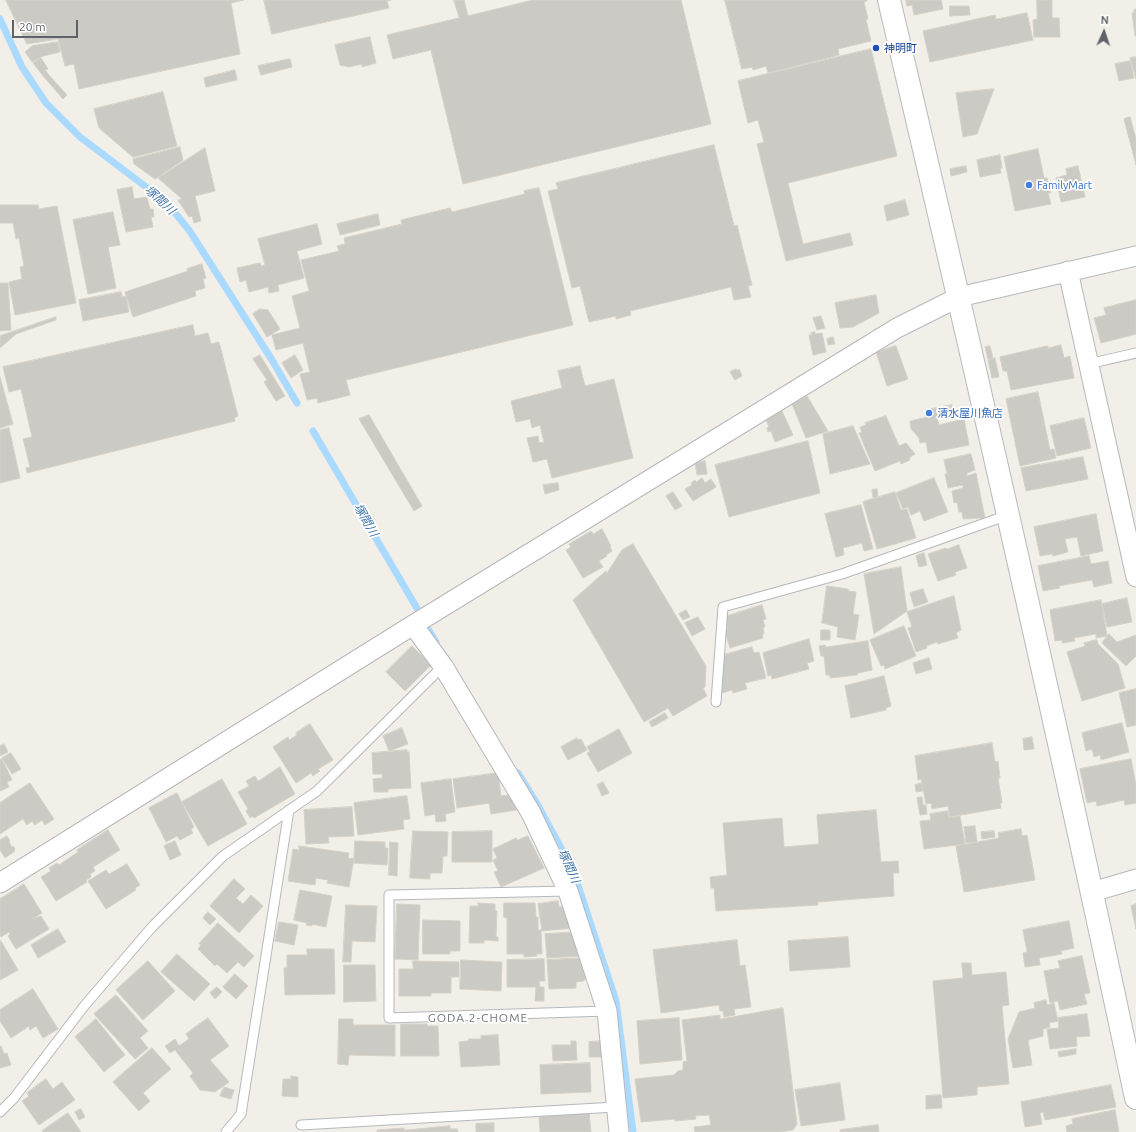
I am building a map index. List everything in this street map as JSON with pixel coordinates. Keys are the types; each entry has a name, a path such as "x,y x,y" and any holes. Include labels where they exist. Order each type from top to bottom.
{"street":[{"path":"889,0 959,297 1092,892 1136,1098"},
{"path":"0,883 413,624 896,328 959,297 1136,256"},
{"path":"1068,271 1136,577"},
{"path":"413,624 443,666 531,813 568,891 607,1011 619,1132"},
{"path":"1092,892 1136,879"}],"lane":[{"path":"1088,364 1136,353"},
{"path":"716,702 723,607 842,574 1008,515"},
{"path":"0,1112 14,1098 85,1005 152,927 223,856 317,791 443,666"},
{"path":"226,1132 241,1114 289,810"},
{"path":"568,891 389,895 389,1018 607,1011"},
{"path":"301,1125 616,1107"}],"building":[{"path":"6,0 244,0 231,3 240,54 79,89 74,64 65,66 58,39 27,44"},
{"path":"264,0 391,0 387,1 389,8 272,34"},
{"path":"454,0 464,0 468,16 533,0 681,0 711,124 463,184 431,50 393,59 387,35 459,18"},
{"path":"725,0 867,0 864,2 868,19 866,20 871,41 838,49 839,55 768,73 766,66 753,70 752,67 742,69"},
{"path":"906,0 941,0 943,9 914,15 912,5 907,6"},
{"path":"1037,0 1052,0 1052,18 1059,18 1060,37 1034,37 1033,20 1037,19"},
{"path":"950,6 969,6 970,15 950,16"},
{"path":"1136,9 1135,36 1132,13 1134,13 1134,10"},
{"path":"1027,13 1033,40 930,62 923,31 995,15 996,19"},
{"path":"370,37 376,63 362,67 362,64 349,67 340,65 335,45"},
{"path":"58,42 60,52 43,56 32,62 25,52 32,46"},
{"path":"871,49 897,156 788,183 803,244 850,233 853,245 786,261 757,144 764,142 758,120 748,123 738,81"},
{"path":"1136,57 1136,79 1130,58"},
{"path":"41,58 48,69 45,70 67,95 63,99 33,63"},
{"path":"290,59 292,67 261,75 258,66"},
{"path":"1130,61 1134,78 1119,81 1115,64"},
{"path":"235,70 237,80 206,87 204,78"},
{"path":"994,89 977,134 963,137 956,93"},
{"path":"163,92 177,146 133,157 99,128 94,109"},
{"path":"1130,117 1136,139 1136,165 1124,119"},
{"path":"714,145 734,226 737,225 752,285 748,286 751,297 734,300 731,287 630,311 631,315 616,319 616,316 589,322 580,286 572,288 548,191 558,189 556,183"},
{"path":"180,147 183,160 155,179 134,164 133,159"},
{"path":"205,148 215,191 195,196 201,221 194,223 192,216 189,217 178,200 182,199 158,178"},
{"name":"FamilyMart","path":"1038,149 1044,178 1047,178 1051,193 1048,193 1051,204 1015,211 1004,157"},
{"path":"1000,155 1002,168 1000,168 1001,173 980,177 977,160"},
{"path":"966,166 967,172 951,176 950,169"},
{"path":"1078,166 1085,197 1061,202 1056,178 1067,175 1066,169"},
{"path":"132,187 134,199 147,197 150,209 153,209 154,217 151,217 153,227 126,232 117,190"},
{"path":"539,188 573,325 346,380 350,395 318,403 317,398 307,400 300,374 310,372 303,343 276,350 272,335 300,328 292,296 309,291 301,260 339,251 337,246 345,244 344,238 402,224 401,220 450,208 452,212 525,194 524,191"},
{"path":"905,200 909,215 887,221 884,206"},
{"path":"0,205 38,205 39,209 57,206 76,303 15,315 9,282 22,279 20,267 24,266 19,238 16,239 13,223 0,223"},
{"path":"113,212 120,245 108,247 116,288 88,294 73,220"},
{"path":"378,214 380,225 340,235 337,224"},
{"path":"317,224 322,244 297,251 304,278 278,285 279,291 269,293 268,287 249,292 246,280 240,282 237,268 260,263 261,266 265,265 258,239"},
{"path":"202,264 206,278 203,279 205,288 195,291 196,296 133,317 125,292 188,271 187,269"},
{"path":"0,283 8,283 11,330 0,331"},
{"path":"121,292 122,297 126,296 129,312 83,321 79,300"},
{"path":"876,295 879,313 853,327 840,328 835,303"},
{"path":"1136,300 1136,334 1101,343 1094,318 1106,315 1104,308"},
{"path":"260,309 268,310 280,329 267,337 253,314"},
{"path":"821,316 825,328 817,330 813,318"},
{"path":"56,317 56,320 16,334 0,348 0,336"},
{"path":"193,325 195,336 208,333 211,344 219,342 238,416 234,418 235,421 27,473 26,468 30,467 23,439 32,437 21,389 9,392 3,367"},
{"path":"815,332 815,334 822,333 826,352 813,355 809,335 812,335 811,333"},
{"path":"833,337 835,344 828,345 827,339"},
{"path":"1061,345 1064,358 1070,356 1074,378 1011,390 1007,371 1003,371 1000,357 1046,346 1048,346 1048,348"},
{"path":"896,346 908,379 887,386 876,352"},
{"path":"990,346 993,358 988,359 985,347"},
{"path":"260,355 285,396 276,401 264,382 267,380 253,359"},
{"path":"295,355 303,370 291,378 282,363"},
{"path":"995,358 999,377 992,378 988,360"},
{"path":"580,366 585,386 614,379 633,458 552,478 547,459 533,462 527,438 538,436 539,443 544,442 540,425 532,428 530,419 516,422 511,401 562,388 558,371"},
{"path":"736,369 737,371 739,369 742,376 735,380 730,372"},
{"path":"0,377 13,424 0,428"},
{"path":"1038,392 1050,450 1054,449 1056,458 1020,466 1006,399"},
{"path":"807,396 828,431 806,438 792,404"},
{"path":"952,405 953,414 937,417 939,425 964,419 969,445 928,453 926,442 920,443 919,438 911,429 910,421 932,416 931,409"},
{"path":"782,411 793,435 775,442 771,431 768,432 767,428 769,427 766,420"},
{"path":"369,415 422,506 414,511 359,419"},
{"path":"886,416 899,446 906,443 915,454 909,458 910,460 901,464 900,461 875,471 859,433 862,432 860,427 866,425 865,423"},
{"path":"1084,418 1091,448 1057,456 1050,426"},
{"path":"853,426 870,464 830,474 823,434"},
{"path":"9,428 20,478 0,483 0,430"},
{"path":"808,441 820,493 729,517 715,465"},
{"path":"971,454 975,470 967,473 967,476 976,473 985,518 963,519 962,512 959,512 957,502 954,503 952,491 963,488 963,485 948,488 944,460"},
{"path":"1083,457 1088,479 1026,491 1021,468"},
{"path":"705,461 707,474 697,475 695,463"},
{"path":"702,478 705,483 711,479 716,487 693,501 685,489 692,485 691,483 695,480 696,482"},
{"path":"934,478 948,512 924,521 920,511 911,515 908,507 903,509 896,493"},
{"path":"558,483 559,490 545,494 543,485"},
{"path":"877,489 878,497 873,498 872,490"},
{"path":"673,492 682,506 675,510 666,496"},
{"path":"895,492 901,510 907,509 916,538 877,549 863,502"},
{"path":"861,505 873,549 864,551 862,543 843,548 844,555 836,557 825,514"},
{"path":"1096,514 1103,551 1081,556 1077,537 1065,539 1068,552 1053,556 1052,554 1040,556 1034,527"},
{"path":"602,529 612,551 599,561 603,567 583,578 566,550 571,547 569,544 591,531 593,534"},
{"path":"633,544 706,666 705,687 703,688 707,696 673,716 668,708 644,722 573,600 606,571 607,573 622,550"},
{"path":"959,545 967,568 955,572 956,575 938,581 928,554"},
{"path":"924,553 927,565 919,567 916,556"},
{"path":"1089,556 1091,564 1108,561 1112,583 1094,587 1092,580 1059,586 1060,588 1043,591 1038,566"},
{"path":"901,567 907,611 874,634 864,574"},
{"path":"827,586 848,589 848,591 856,592 853,614 859,615 855,640 837,637 838,627 822,623"},
{"path":"923,589 928,602 914,607 910,593"},
{"path":"954,596 961,630 956,633 958,638 938,644 937,642 916,652 908,628 912,627 907,612"},
{"path":"1127,598 1132,622 1107,627 1102,604"},
{"path":"1101,600 1107,636 1096,638 1096,634 1074,638 1075,641 1062,643 1062,640 1055,641 1050,610"},
{"path":"762,605 766,619 763,620 765,627 763,628 763,638 730,648 724,629 728,628 724,617"},
{"path":"686,610 690,617 683,620 679,614"},
{"path":"698,617 705,629 692,636 685,623"},
{"path":"904,626 916,656 885,669 884,665 881,666 870,640"},
{"path":"821,630 830,630 830,640 821,640"},
{"path":"1109,634 1117,642 1136,635 1136,656 1126,666 1102,643"},
{"path":"809,639 814,661 807,663 809,669 772,679 771,675 768,676 763,653"},
{"path":"1097,640 1098,644 1118,664 1125,688 1082,701 1067,652 1085,646 1084,643"},
{"path":"868,641 872,670 858,673 857,675 830,678 830,675 826,675 824,656 821,656 819,646 825,645 826,647"},
{"path":"412,646 431,665 405,691 386,672"},
{"path":"752,647 754,653 759,652 766,678 745,683 747,689 733,693 732,690 722,693 719,683 720,656"},
{"path":"929,658 932,669 916,674 913,663"},
{"path":"884,676 891,706 886,708 886,710 851,718 845,686"},
{"path":"1136,689 1136,725 1127,727 1119,693"},
{"path":"665,713 668,718 652,727 649,722"},
{"path":"1122,723 1129,752 1101,760 1100,755 1094,757 1092,749 1086,751 1082,733"},
{"path":"310,724 333,760 318,769 320,771 313,776 311,773 296,783 273,747 288,737 289,740 297,735 296,733"},
{"path":"402,728 408,744 389,751 383,736"},
{"path":"619,729 632,753 598,772 587,753 590,752 587,747"},
{"path":"1032,737 1034,749 1024,750 1023,739"},
{"path":"577,738 578,740 581,739 587,750 568,760 561,747"},
{"path":"992,743 995,762 998,761 1000,778 998,778 1002,803 1000,803 1001,808 950,817 948,806 932,809 931,803 926,804 921,779 918,780 915,756"},
{"path":"4,744 8,752 0,756 0,746"},
{"path":"407,750 407,752 409,752 411,788 388,789 388,792 374,792 373,779 382,778 382,774 373,774 372,753"},
{"path":"11,753 21,769 12,774 2,758"},
{"path":"2,759 12,780 7,782 9,787 0,791 0,760"},
{"path":"1131,759 1136,785 1136,803 1125,805 1124,800 1097,806 1096,801 1087,803 1080,769"},
{"path":"280,767 295,794 254,818 252,816 250,818 246,811 248,809 238,792 249,786 246,781 255,776 258,781"},
{"path":"498,773 501,796 509,795 517,810 491,814 489,803 457,808 453,779"},
{"path":"222,779 247,824 208,846 182,802"},
{"path":"451,779 455,812 445,814 446,821 436,822 435,814 425,816 421,783"},
{"path":"603,782 609,793 602,796 597,785"},
{"path":"30,783 54,819 45,825 42,820 35,825 32,821 27,825 23,819 0,834 0,803"},
{"path":"922,783 923,791 916,792 915,785"},
{"path":"177,793 194,827 191,829 193,833 180,840 177,836 166,842 149,808"},
{"path":"407,796 410,819 403,820 404,829 358,835 354,803"},
{"path":"922,797 923,805 926,805 927,814 920,815 917,798"},
{"path":"352,807 354,836 328,837 329,843 306,844 304,810"},
{"path":"876,810 881,862 898,861 899,873 893,873 894,896 818,902 818,905 716,911 714,888 711,888 710,877 727,875 723,823 782,818 784,847 819,844 817,815"},
{"path":"948,811 949,818 960,816 965,844 924,849 920,821 931,820 930,814"},
{"path":"975,826 977,842 966,843 964,827"},
{"path":"1021,829 1022,836 1027,835 1035,880 964,892 956,846 999,838 998,833"},
{"path":"108,830 120,850 93,867 95,871 90,874 91,877 86,880 87,882 56,901 41,877 51,871 49,868 57,863 59,865 78,852 77,850"},
{"path":"413,831 448,832 447,856 443,856 442,873 430,873 430,879 410,878"},
{"path":"492,831 492,862 452,862 452,832"},
{"path":"994,831 995,837 982,839 981,832"},
{"path":"7,836 15,851 5,858 0,850 0,840"},
{"path":"528,836 544,868 501,887 494,872 498,871 493,860 497,858 493,849 516,838 517,840"},
{"path":"175,841 181,855 170,860 164,846"},
{"path":"355,841 385,842 385,848 388,848 387,865 354,863"},
{"path":"390,842 398,843 397,876 389,875"},
{"path":"299,846 349,853 348,858 354,859 349,887 327,883 328,880 316,878 315,885 288,881 293,849 299,850"},
{"path":"127,864 140,885 135,888 136,890 106,909 88,881 106,870 109,874"},
{"path":"234,879 245,889 236,898 243,904 251,895 263,906 239,933 210,906"},
{"path":"24,884 42,913 32,919 41,916 49,929 16,949 8,936 10,934 9,932 1,937 0,936 0,899"},
{"path":"300,890 332,896 326,927 312,924 312,926 306,925 307,923 294,920"},
{"path":"558,901 559,907 565,906 573,928 542,931 538,904"},
{"path":"478,903 495,904 495,911 497,911 496,937 498,937 498,941 484,940 484,943 469,943 470,906 478,906"},
{"path":"504,903 535,903 536,917 538,917 538,930 541,930 542,954 524,957 524,954 507,954 507,918 504,917"},
{"path":"397,904 420,905 418,960 395,959"},
{"path":"1136,904 1136,929 1131,906"},
{"path":"346,905 377,906 375,942 352,941 351,962 343,962"},
{"path":"208,912 216,919 210,925 203,918"},
{"path":"423,920 460,921 460,951 450,951 450,954 423,954"},
{"path":"1069,921 1074,948 1061,951 1062,954 1039,958 1040,965 1025,967 1023,953 1027,952 1023,930"},
{"path":"279,922 298,925 294,945 275,941"},
{"path":"218,923 254,956 244,967 238,962 227,973 217,964 215,966 198,949 201,945 199,944"},
{"path":"58,929 66,942 38,958 31,945"},
{"path":"578,932 582,956 547,958 545,934"},
{"path":"848,937 850,967 790,971 788,941"},
{"path":"737,940 740,966 745,965 751,1007 734,1009 735,1015 724,1017 723,1011 720,1011 719,1005 661,1013 653,950"},
{"path":"1,941 18,970 0,980 0,942"},
{"path":"307,949 334,949 335,994 285,995 284,968 287,968 287,955 307,955"},
{"path":"177,954 210,984 194,1001 161,972"},
{"path":"1082,956 1090,993 1084,994 1087,1004 1060,1010 1058,1001 1050,1003 1044,971 1060,968 1058,961"},
{"path":"583,958 583,970 586,970 587,976 584,981 576,982 576,988 549,989 547,960"},
{"path":"544,959 545,981 539,981 540,987 544,987 544,1001 535,1001 536,987 507,987 507,960"},
{"path":"461,960 502,962 501,991 460,989"},
{"path":"148,961 175,991 143,1020 116,990"},
{"path":"413,961 459,962 459,977 451,977 451,993 431,993 431,996 399,996 399,969 413,969"},
{"path":"962,963 971,963 972,975 1006,972 1009,1005 1002,1006 1009,1084 977,1087 977,1095 943,1098 933,981 963,978"},
{"path":"344,965 375,965 376,1001 344,1002"},
{"path":"235,974 248,986 236,999 223,987"},
{"path":"217,987 222,992 215,999 210,993"},
{"path":"33,989 58,1029 43,1038 36,1026 30,1030 29,1026 11,1038 0,1021 0,1010"},
{"path":"116,995 148,1031 140,1038 148,1048 135,1059 94,1014"},
{"path":"1046,1000 1047,1005 1054,1003 1058,1021 1049,1023 1050,1027 1043,1029 1043,1036 1028,1040 1032,1065 1013,1068 1008,1039 1019,1012 1035,1008 1034,1003"},
{"path":"783,1008 797,1124 793,1130 780,1132 695,1132 694,1127 711,1125 709,1115 695,1116 696,1119 641,1122 635,1079 674,1075 678,1071 683,1070 683,1062 687,1061 682,1020 720,1015 720,1019"},
{"path":"1087,1014 1090,1036 1076,1037 1077,1046 1050,1049 1047,1029 1059,1028 1058,1018"},
{"path":"208,1018 229,1046 210,1060 229,1082 215,1092 200,1090 190,1076 193,1073 175,1050 170,1053 165,1046 175,1039 179,1046 189,1039 186,1034"},
{"path":"679,1018 682,1060 640,1064 637,1021"},
{"path":"96,1019 125,1055 104,1072 75,1037"},
{"path":"339,1019 353,1019 353,1025 395,1025 395,1056 349,1055 348,1065 338,1064"},
{"path":"401,1024 427,1024 427,1026 438,1026 439,1056 401,1056"},
{"path":"498,1035 500,1065 461,1067 459,1042 468,1041 469,1039 481,1039 481,1036"},
{"path":"571,1041 576,1041 577,1060 553,1061 552,1045 571,1045"},
{"path":"603,1041 603,1057 589,1057 589,1042"},
{"path":"0,1046 4,1054 7,1053 11,1065 0,1068"},
{"path":"152,1048 171,1069 143,1093 150,1101 139,1111 113,1082"},
{"path":"1076,1049 1076,1054 1059,1057 1058,1052"},
{"path":"590,1063 591,1092 541,1094 540,1065"},
{"path":"291,1076 298,1077 298,1097 282,1096 283,1079 291,1079"},
{"path":"46,1079 53,1089 62,1082 75,1100 39,1125 22,1101 29,1096 27,1093"},
{"path":"840,1083 845,1120 801,1126 795,1090"},
{"path":"1111,1085 1116,1107 1045,1120 1043,1112 1040,1113 1042,1124 1025,1127 1021,1102"},
{"path":"224,1087 234,1090 231,1099 220,1096"},
{"path":"941,1095 942,1108 926,1109 926,1096"},
{"path":"81,1109 85,1117 79,1120 75,1112"},
{"path":"1115,1110 1119,1132 1067,1132 1066,1126 1073,1124 1072,1119"},
{"path":"589,1112 591,1132 540,1132 539,1117"},
{"path":"68,1113 81,1132 42,1131"},
{"path":"494,1123 494,1132 476,1132 476,1124"},
{"path":"878,1125 879,1132 840,1132 840,1130"},
{"path":"450,1126 450,1129 457,1129 458,1132 377,1132 377,1130 404,1128 404,1130"}],"waterway":[{"name":"塚間川","path":"0,19 22,67 46,103 80,137 166,202 189,230 272,360 297,403"},
{"name":"塚間川","path":"313,431 418,610"},
{"name":"塚間川","path":"428,629 436,642"},
{"name":"塚間川","path":"518,773 536,802 573,870 616,1001 633,1132"}],"place":[{"name":"神明町","path":"876,48"},
{"name":"FamilyMart","path":"1029,185"},
{"name":"清水屋川魚店","path":"929,413"}],"district":[{"name":"GODA 2-CHOME","path":"478,1018"}]}
